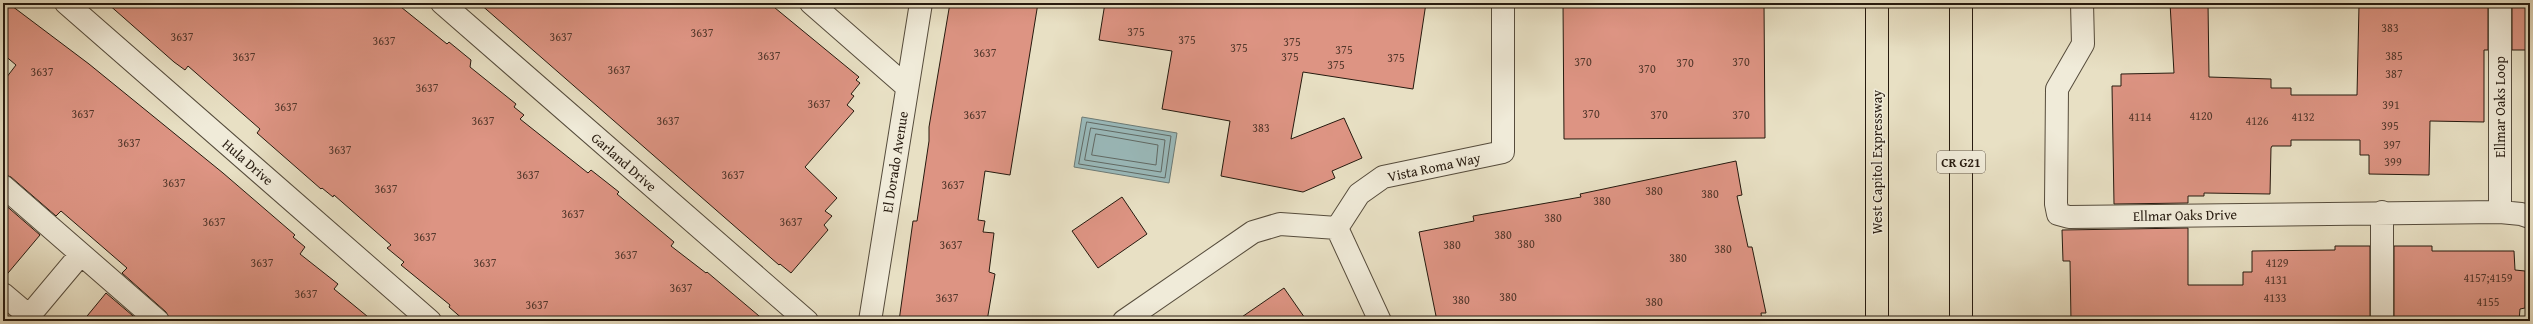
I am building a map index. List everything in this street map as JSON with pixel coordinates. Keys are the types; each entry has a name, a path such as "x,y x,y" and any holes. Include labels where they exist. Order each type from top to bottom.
{"highway":[{"name":"CR G21","path":"1961,3 1961,321"},
{"name":"West Capitol Expressway","path":"1876,5 1877,321"}],"street":[{"name":"Hula Drive","path":"66,3 430,321"},
{"name":"Garland Drive","path":"442,3 807,321"},
{"path":"811,3 907,87"},
{"name":"El Dorado Avenue","path":"870,321 921,3"},
{"name":"Vista Roma Way","path":"1337,228 1359,194 1383,177 1503,152 1503,3"},
{"name":"Ellmar Oaks Drive","path":"2082,3 2083,44 2057,89 2056,204 2058,214 2069,217 2382,212 2500,212 2530,217"},
{"name":"Ellmar Oaks Loop","path":"2500,3 2500,212"},
{"path":"3,186 158,321"},
{"path":"2382,212 2382,321"},
{"path":"1124,321 1253,232 1280,224 1337,228 1380,321"},
{"path":"3,294 32,319 81,254"}],"water":[{"path":"1082,117 1177,133 1169,183 1074,167"}],"building":[{"path":"3,3 8,3 89,64 223,173 295,235 293,237 305,247 300,254 338,284 334,289 373,321 170,321 166,312 122,273 127,268 61,211 56,216 11,177 3,174 3,82 16,65 3,54"},
{"path":"107,3 396,3 447,44 449,42 471,60 470,67 516,104 514,107 524,115 520,119 588,173 591,170 619,192 617,194 674,242 671,246 706,273 707,272 765,321 465,321 449,307 450,305 401,265 404,262 387,248 391,245 334,195 333,197 322,188 321,189 257,133 260,129 188,66 185,70 174,62"},
{"path":"479,3 769,3 859,77 856,80 860,83 851,94 854,96 847,105 854,111 805,167 837,198 825,211 832,216 824,225 828,230 791,273 780,264 779,265"},
{"path":"950,3 1038,3 1010,175 985,171 978,220 985,221 983,232 994,233 989,272 995,274 987,321 899,321 913,221 917,221 929,141 929,127"},
{"path":"1105,3 1426,3 1413,89 1303,72 1291,139 1344,118 1362,158 1332,171 1335,178 1303,192 1221,176 1230,121 1162,109 1172,51 1099,40"},
{"path":"1563,3 1764,3 1765,138 1564,139"},
{"path":"2170,3 2208,3 2209,77 2271,79 2271,88 2291,88 2291,95 2357,95 2359,5 2370,3 2488,3 2488,50 2484,50 2484,122 2430,121 2429,175 2369,174 2369,155 2360,155 2360,140 2291,140 2291,146 2272,146 2271,148 2270,194 2204,193 2204,196 2188,196 2188,203 2114,204 2112,86 2121,86 2121,74 2174,73"},
{"path":"2512,3 2530,3 2530,50 2512,50"},
{"path":"1736,161 1742,195 1737,196 1748,247 1752,247 1766,313 1761,313 1762,321 1437,321 1419,232 1474,221 1473,216 1581,197 1580,194"},
{"path":"1122,197 1147,234 1098,268 1072,231"},
{"path":"3,203 40,235 3,279"},
{"path":"2188,228 2188,285 2243,285 2243,272 2252,272 2252,251 2335,250 2335,246 2370,246 2370,321 2071,321 2070,261 2063,261 2062,230"},
{"path":"2394,246 2432,246 2432,251 2514,251 2515,270 2525,271 2525,308 2520,309 2519,321 2394,321"},
{"path":"1284,288 1307,321 1236,321"},
{"path":"106,293 139,321 83,321"}]}
